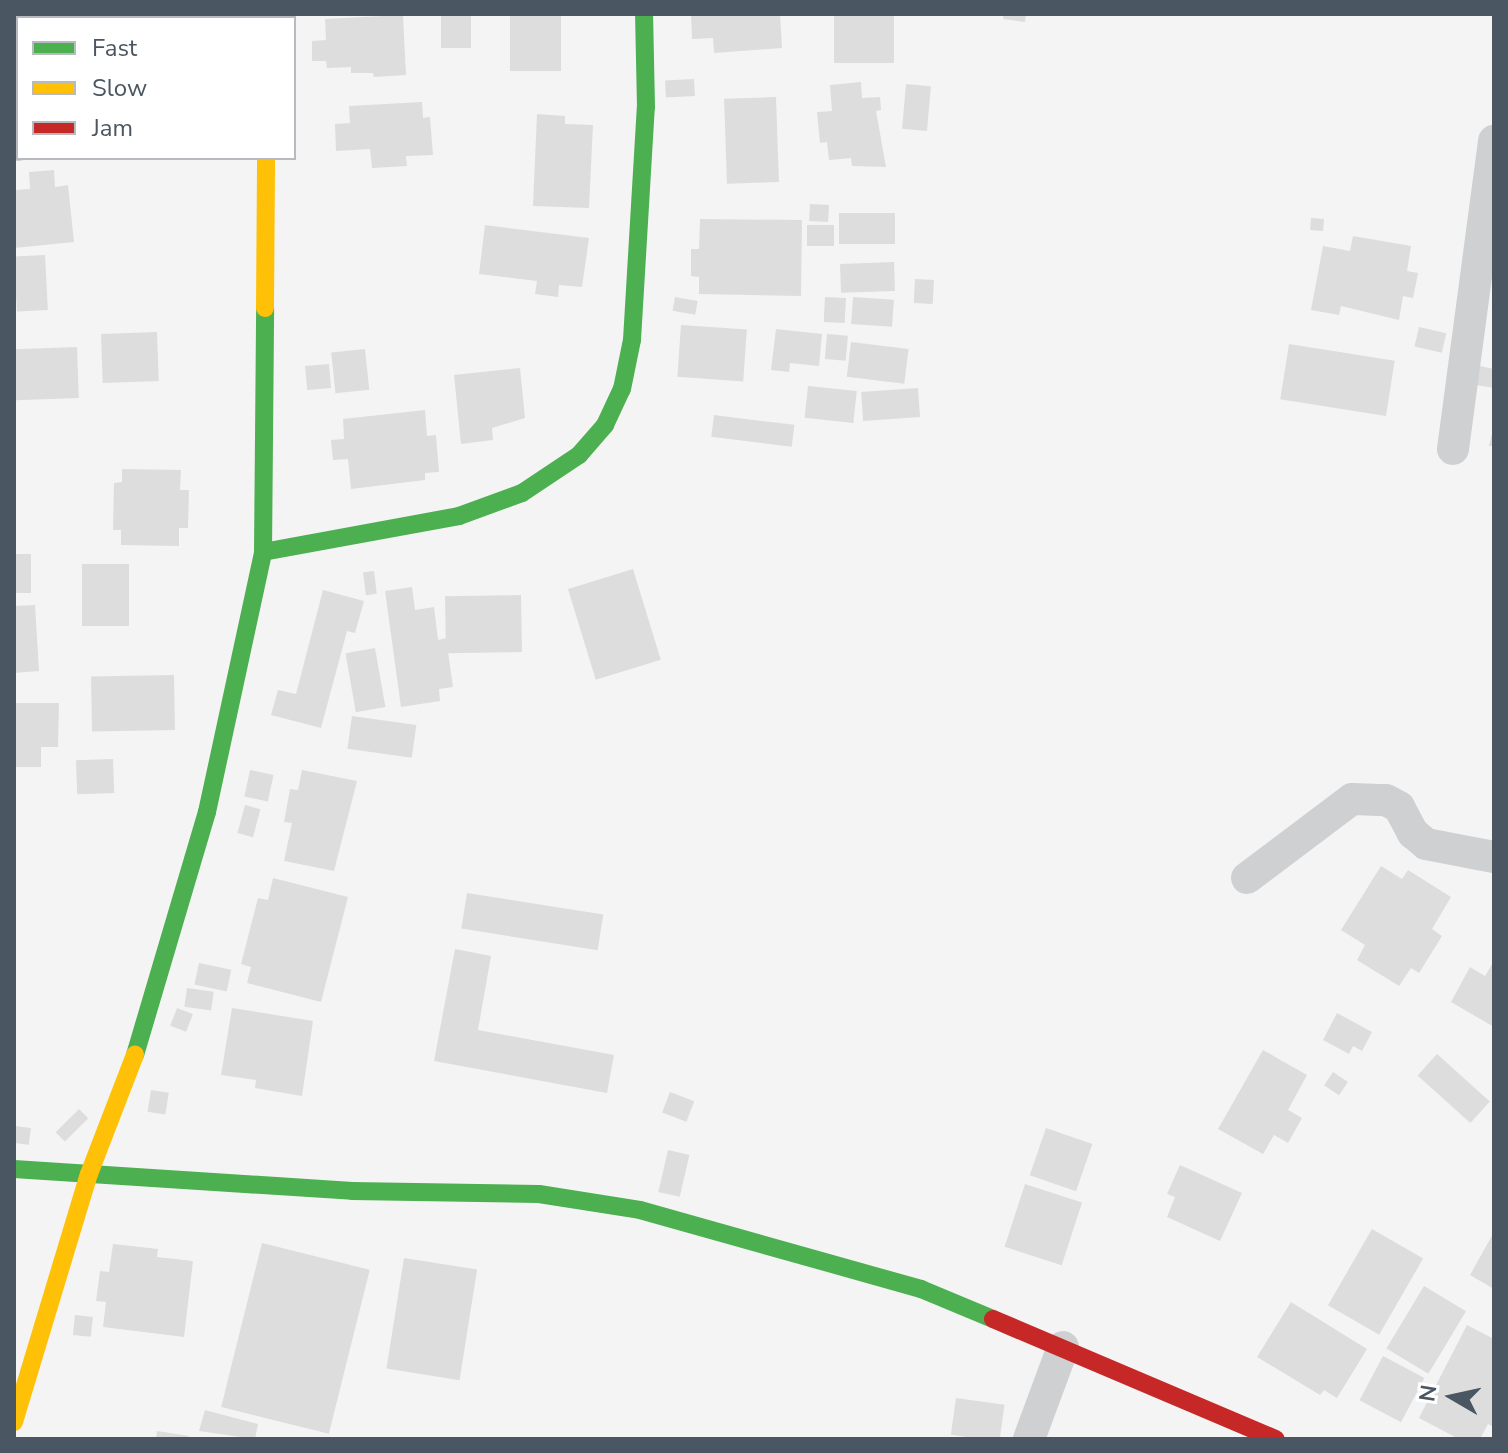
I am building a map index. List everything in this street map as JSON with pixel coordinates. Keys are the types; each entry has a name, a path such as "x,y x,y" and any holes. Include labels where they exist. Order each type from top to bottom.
{"street":[{"path":"263,552 459,516 522,493 579,455 605,425 622,389 632,340 646,107 644,14"},
{"path":"1453,449 1494,141"},
{"path":"14,1422 89,1174 145,1030 207,812 263,552 266,160"},
{"path":"1247,878 1352,799 1386,800 1399,807 1413,833 1426,844 1494,857"},
{"path":"14,1169 352,1191 539,1194 640,1210 921,1289 1276,1439"},
{"path":"1029,1439 1063,1347"}],"building":[{"path":"49,14 138,14 138,16"},
{"path":"441,14 471,14 471,48 441,48"},
{"path":"510,14 561,14 561,71 510,71"},
{"path":"691,14 780,14 782,48 714,53 713,38 692,39"},
{"path":"834,14 894,14 894,63 834,63"},
{"path":"1004,14 1026,14 1025,22 1003,19"},
{"path":"403,15 406,75 374,77 373,73 351,73 351,67 327,68 326,61 312,61 312,41 326,40 325,19"},
{"path":"694,79 695,96 666,97 665,81"},
{"path":"861,82 862,98 880,97 881,110 876,111 886,167 852,166 851,158 829,160 827,142 820,143 817,112 832,111 830,85"},
{"path":"906,84 931,86 927,131 902,129"},
{"path":"776,97 779,182 727,184 724,99"},
{"path":"422,102 423,118 430,117 433,155 406,156 407,166 372,168 370,149 336,151 335,124 350,123 349,106"},
{"path":"537,114 565,116 565,124 593,125 589,208 533,206"},
{"path":"54,170 55,187 68,185 74,242 14,248 14,190 30,189 29,172"},
{"path":"810,204 829,205 828,222 809,221"},
{"path":"839,213 895,213 895,244 839,244"},
{"path":"1311,218 1324,219 1323,231 1310,230"},
{"path":"700,219 802,220 801,296 699,294 699,277 691,276 691,249 699,249"},
{"path":"485,225 589,238 582,287 559,285 558,297 535,294 537,281 479,274"},
{"path":"807,225 834,225 834,246 807,246"},
{"path":"1353,236 1411,246 1407,271 1418,273 1413,298 1403,296 1399,320 1341,306 1339,315 1311,310 1323,246 1350,251"},
{"path":"45,255 48,310 17,312 14,257"},
{"path":"894,262 895,291 841,293 840,264"},
{"path":"915,279 934,280 933,304 914,303"},
{"path":"675,297 698,301 695,315 673,311"},
{"path":"825,297 846,298 845,323 824,322"},
{"path":"853,297 894,300 892,327 851,324"},
{"path":"681,325 747,330 743,381 677,377"},
{"path":"1419,327 1446,333 1442,353 1415,346"},
{"path":"776,329 822,334 819,366 790,363 789,372 771,370"},
{"path":"157,332 159,381 103,383 101,334"},
{"path":"827,334 848,336 846,361 825,359"},
{"path":"851,342 909,349 904,384 847,377"},
{"path":"1289,344 1395,361 1386,416 1280,399"},
{"path":"77,347 79,398 16,400 14,349"},
{"path":"365,349 369,390 335,393 331,353"},
{"path":"329,364 331,388 307,390 305,366"},
{"path":"1480,366 1494,369 1494,388 1476,385"},
{"path":"520,368 525,418 492,428 493,440 461,444 454,375"},
{"path":"808,386 857,391 853,423 805,418"},
{"path":"918,388 920,417 863,421 861,392"},
{"path":"425,410 427,436 436,435 439,472 425,473 425,480 351,489 348,459 333,460 331,440 344,439 343,419"},
{"path":"714,415 794,425 792,447 711,437"},
{"path":"1494,425 1494,446 1489,446"},
{"path":"122,469 181,470 180,490 189,490 188,528 179,528 179,546 121,545 121,530 113,530 114,483 122,482"},
{"path":"14,554 31,554 31,593 14,593"},
{"path":"82,564 129,564 129,626 82,626"},
{"path":"633,569 661,660 596,680 568,589"},
{"path":"374,571 377,594 366,595 363,572"},
{"path":"412,587 415,610 434,607 438,640 446,638 453,687 439,689 440,701 401,707 385,591"},
{"path":"323,590 364,601 355,633 347,631 321,728 271,715 278,690 296,694"},
{"path":"521,595 522,652 446,653 445,596"},
{"path":"35,605 39,671 14,673 14,606"},
{"path":"375,648 385,707 356,712 345,653"},
{"path":"174,675 175,730 92,731 91,676"},
{"path":"14,703 59,703 58,747 41,747 41,767 14,767"},
{"path":"352,716 416,725 412,758 347,749"},
{"path":"113,759 114,793 77,794 76,760"},
{"path":"250,770 273,775 268,801 244,796"},
{"path":"302,770 357,781 334,871 284,861 292,823 284,822 290,789 298,790"},
{"path":"245,805 260,809 253,837 237,833"},
{"path":"1381,866 1402,879 1408,870 1451,897 1432,929 1442,936 1419,973 1411,968 1399,986 1357,960 1365,945 1341,930"},
{"path":"273,878 348,897 321,1002 247,983 251,967 241,964 258,898 268,900"},
{"path":"467,893 603,915 598,950 461,929"},
{"path":"455,949 491,956 478,1030 614,1055 607,1093 434,1061"},
{"path":"1494,961 1494,1027 1451,1002 1470,967 1485,976"},
{"path":"199,963 231,970 227,991 194,985"},
{"path":"187,988 214,992 211,1011 184,1007"},
{"path":"177,1008 193,1014 186,1032 170,1026"},
{"path":"232,1008 313,1021 302,1096 255,1088 256,1080 221,1075"},
{"path":"1337,1013 1372,1032 1362,1051 1353,1046 1349,1054 1323,1040"},
{"path":"1263,1050 1307,1075 1288,1110 1302,1118 1288,1143 1274,1135 1263,1154 1218,1129"},
{"path":"1437,1054 1490,1102 1470,1123 1418,1076"},
{"path":"1333,1072 1348,1082 1339,1095 1324,1085"},
{"path":"151,1090 169,1093 165,1115 148,1112"},
{"path":"670,1092 694,1101 686,1122 662,1113"},
{"path":"79,1109 88,1118 65,1142 56,1132"},
{"path":"15,1126 31,1128 29,1145 14,1143"},
{"path":"1046,1128 1092,1144 1076,1191 1030,1175"},
{"path":"668,1150 689,1155 680,1197 658,1192"},
{"path":"1180,1165 1242,1193 1220,1241 1167,1217 1175,1197 1167,1194"},
{"path":"1025,1184 1082,1203 1062,1265 1005,1247"},
{"path":"1372,1229 1423,1258 1379,1335 1328,1305"},
{"path":"1494,1232 1494,1289 1470,1275"},
{"path":"262,1243 370,1270 329,1434 221,1407"},
{"path":"113,1244 158,1249 157,1257 193,1261 184,1337 103,1327 106,1302 96,1301 100,1271 109,1272"},
{"path":"404,1258 477,1270 460,1380 386,1369"},
{"path":"1424,1286 1466,1311 1428,1374 1386,1349"},
{"path":"1291,1302 1367,1349 1337,1398 1324,1390 1320,1395 1257,1357"},
{"path":"75,1315 93,1317 91,1337 73,1335"},
{"path":"1467,1325 1494,1339 1494,1427 1488,1424 1480,1439 1459,1439 1419,1418"},
{"path":"1383,1356 1424,1378 1401,1422 1360,1400"},
{"path":"956,1398 1005,1405 1000,1439 951,1435"},
{"path":"205,1410 258,1424 255,1439 199,1431"},
{"path":"157,1431 189,1436 188,1439 156,1439"}],"traffic: fast":[{"path":"263,552 459,516 522,493 579,455 605,425 622,389 632,340 646,107 644,14"},
{"path":"135,1055 207,812 263,552 265,308"},
{"path":"14,1169 352,1191 539,1194 640,1210 921,1289 993,1319"}],"traffic: slow":[{"path":"265,308 266,160"},
{"path":"14,1422 89,1174 135,1055"}],"traffic: jam":[{"path":"993,1319 1276,1439"}]}
